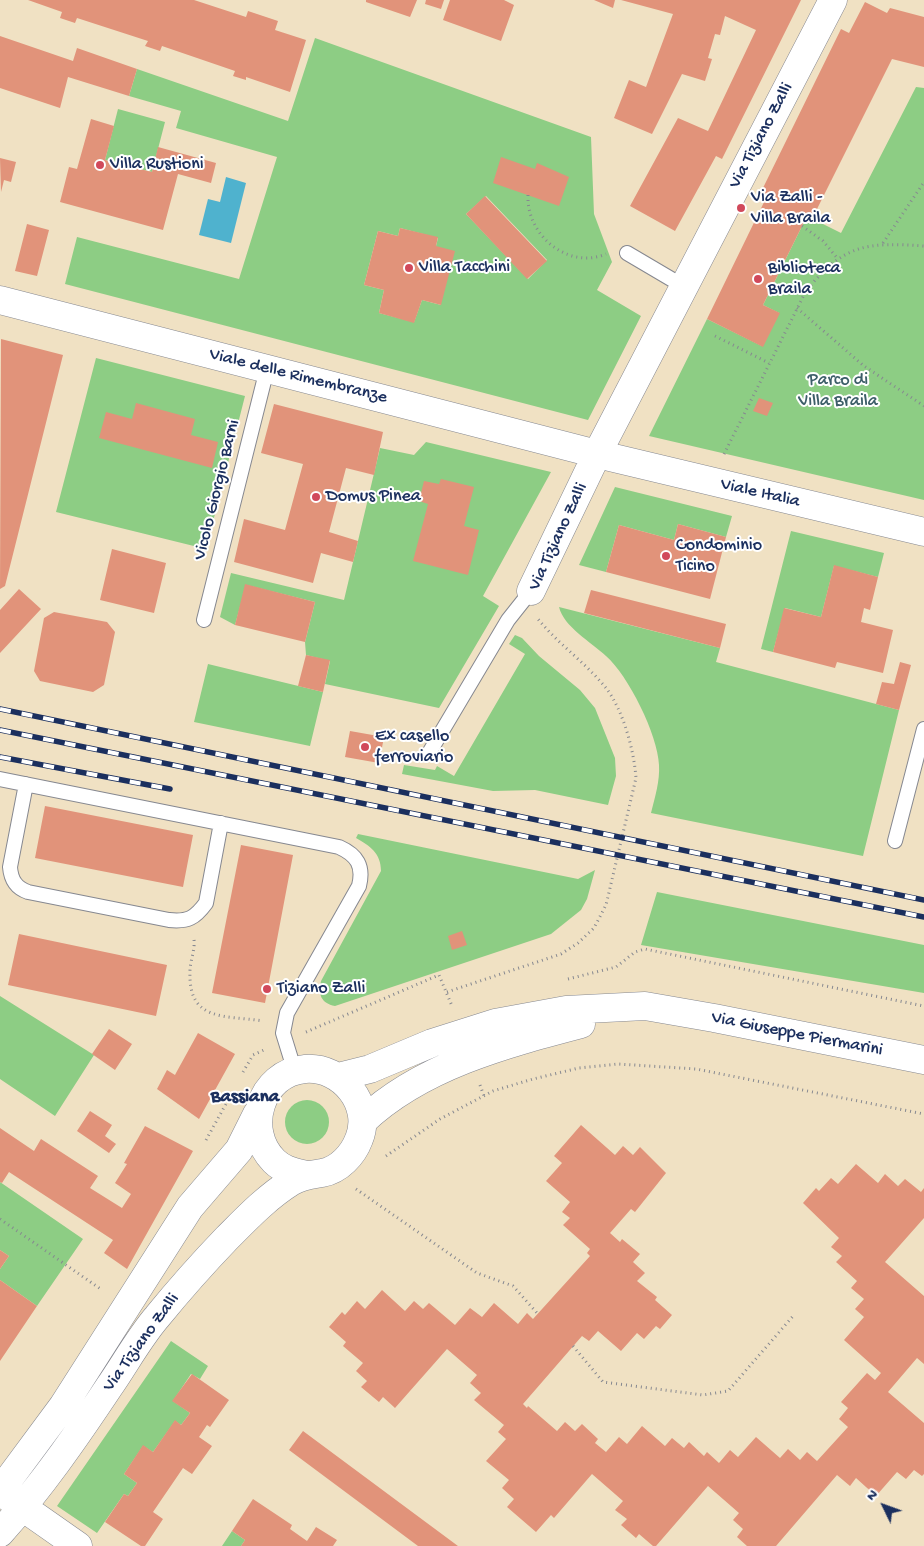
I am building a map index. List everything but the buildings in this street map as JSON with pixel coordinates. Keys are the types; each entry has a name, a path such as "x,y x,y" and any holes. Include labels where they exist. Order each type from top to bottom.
{"street":[{"name":"Via Tiziano Zalli","path":"531,591 597,454 833,0"},
{"name":"Viale delle Rimembranze","path":"0,300 597,454"},
{"name":"Viale Italia","path":"597,454 924,532"},
{"name":"Via Giuseppe Piermarini","path":"338,1077 370,1068 432,1043 496,1023 566,1010 645,1006 924,1060"},
{"name":"Via Giuseppe Piermarini","path":"363,1121 380,1104 420,1080 488,1051 602,1018 669,1010"},
{"path":"304,1069 322,1070 338,1077 351,1089 360,1104 363,1121 360,1138 352,1154 333,1169 324,1173 306,1175 289,1171 274,1162 264,1148 258,1132 257,1114 263,1097 274,1084 288,1074 304,1069"},
{"name":"Via Tiziano Zalli","path":"0,1491 63,1406 190,1207 239,1150 257,1114"},
{"name":"Via Tiziano Zalli","path":"0,1533 23,1508 64,1454 156,1318 227,1238 265,1201 293,1180 306,1175"},
{"path":"0,1491 78,1546"}],"lane":[{"path":"627,254 683,286"},
{"name":"Vicolo Giorgio Barni","path":"204,620 268,369"},
{"path":"429,753 508,620 531,591"},
{"path":"895,841 924,729"},
{"path":"0,779 339,847 350,852 357,861 362,874 359,886 287,1013 283,1032 295,1072"},
{"path":"26,784 10,867 11,876 16,885 28,892 169,920 190,920 206,903 221,824"}],"path":[{"path":"883,243 924,182"},
{"path":"528,195 530,220 541,237 553,246 590,259 613,252 627,254"},
{"path":"802,226 824,241 838,259"},
{"path":"710,482 797,308 816,278 838,259 864,246 883,243 924,246"},
{"path":"797,308 864,366 924,406"},
{"path":"715,336 770,363"},
{"name":"Via Tiziano Zalli","path":"447,992 560,954 578,943 594,928 606,905 636,778 631,743 610,694 600,681 535,615 530,602 531,591"},
{"path":"190,920 194,944 190,982 192,996 197,1006 207,1012 264,1021 274,1020 287,1013"},
{"path":"564,980 616,967 634,952 645,950 924,1006"},
{"path":"378,1161 440,1119 493,1091 533,1078 579,1068 618,1064 696,1069 924,1114"},
{"path":"333,1169 368,1199 477,1273 513,1286 538,1314"},
{"path":"0,1219 126,1307"},
{"path":"573,1346 602,1382 703,1395 728,1391 794,1314"}],"green space":[{"path":"315,38 591,137 594,214 612,262 597,290 641,316 588,420 65,284 77,237 239,279 277,157 176,128 181,111 129,96 137,69 288,121","holes":["486,196 547,260 528,279 466,214","400,228 438,238 436,246 441,305 422,300 414,322 379,313 384,290 364,285 378,231 398,236"]},
{"name":"Parco di Villa Braila","path":"916,87 924,88 924,500 649,436 707,319 762,346 779,313 763,305 807,216 841,233"},
{"path":"118,109 165,122 152,172 105,160"},
{"path":"96,358 245,396 206,549 56,512"},
{"path":"426,442 551,472 483,596 499,606 439,708 325,684 330,661 306,655 305,642 315,602 246,585 235,625 220,617 231,573 344,600 380,448 414,455"},
{"path":"615,487 732,516 726,537 678,524 674,540 619,525 606,572 579,565"},
{"path":"791,531 884,553 878,577 834,566 821,617 785,608 773,652 761,649"},
{"path":"559,607 720,648 716,662 899,710 863,856 651,813 658,783 659,765 648,722 632,691 615,665 572,628"},
{"path":"515,635 522,638 539,656 580,690 595,708 615,758 616,776 608,805 535,790 493,791 402,774 404,765 435,770 437,766 454,776 525,654 509,644"},
{"path":"208,664 323,692 310,746 194,722"},
{"path":"358,834 578,879 595,870 587,899 581,910 551,934 335,1006 326,1003 322,998 320,994 321,981 381,871 377,855 370,847 356,838"},
{"path":"657,892 924,945 924,993 641,945"},
{"path":"0,996 94,1055 55,1116 0,1079"},
{"path":"311,1100 323,1106 328,1113 328,1131 323,1138 316,1143 303,1144 295,1141 288,1134 285,1118 288,1110 295,1103"},
{"path":"0,1182 83,1239 37,1306 0,1280 0,1269 9,1256 0,1250"},
{"path":"171,1341 208,1366 200,1379 191,1374 173,1401 190,1413 181,1425 175,1421 153,1452 143,1446 124,1474 137,1483 128,1496 124,1494 97,1533 57,1506"},
{"path":"232,1531 245,1540 241,1546 222,1546"}],"water":[{"path":"226,177 246,183 231,243 199,235 208,199 220,202"}],"railway":[{"path":"0,709 924,900"},
{"path":"0,730 924,917"},
{"path":"0,757 170,789"}],"place":[{"name":"Villa Rustioni","path":"100,165"},
{"name":"Via Zalli - Villa Braila","path":"741,208"},
{"name":"Villa Tacchini","path":"409,268"},
{"name":"Biblioteca Braila","path":"758,279"},
{"name":"Domus Pinea","path":"316,497"},
{"name":"Condominio Ticino","path":"666,556"},
{"name":"Ex casello ferroviario","path":"365,747"},
{"name":"Tiziano Zalli","path":"267,989"}],"district":[{"name":"Bassiana","path":"245,1098"}]}
